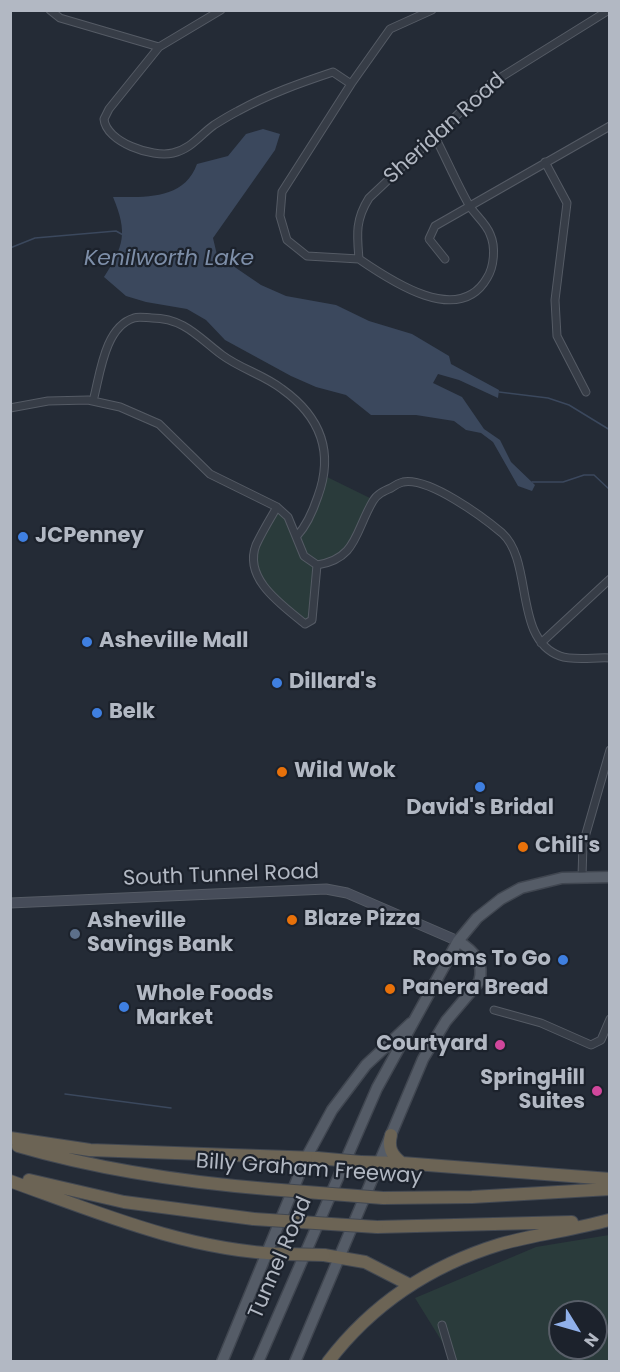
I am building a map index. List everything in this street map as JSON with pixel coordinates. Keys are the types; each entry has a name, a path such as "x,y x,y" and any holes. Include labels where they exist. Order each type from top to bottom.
{"highway":[{"path":"391,1135 390,1149 394,1158 402,1163"},
{"path":"10,1138 90,1150 402,1163 609,1179"},
{"name":"Billy Graham Freeway","path":"10,1143 60,1158 132,1173 201,1183 383,1198 472,1197 609,1189"},
{"path":"10,1176 124,1202 254,1219 377,1227 446,1227 609,1220"},
{"path":"10,1181 114,1218 190,1241 225,1249 339,1256 379,1268 410,1285"},
{"path":"328,1362 375,1311 410,1285 453,1262 501,1244 609,1220"}],"main road":[{"name":"Tunnel Road","path":"258,1362 377,1088 458,941 477,918 508,894 530,884 582,876 609,877"},
{"name":"South Tunnel Road","path":"10,903 326,889 346,893 458,941"},
{"path":"295,1362 377,1163 423,1059 436,1034 479,982 480,961 473,952 458,941"},
{"path":"222,1362 266,1253 347,1087 380,1051 415,1019"}],"street":[{"path":"50,10 60,18 159,47"},
{"path":"221,10 159,47 109,109 104,119 109,131 134,148 156,155 174,153 193,145 213,126 286,87 333,72 351,84"},
{"path":"432,10 390,29 351,84 282,192 280,216 287,240 307,255 359,259 375,270 431,298 445,301 461,300 476,292 489,275 493,250 490,234 470,205 434,135"},
{"name":"Sheridan Road","path":"359,259 356,227 360,212 369,198 490,84 609,10"},
{"path":"445,259 429,239 430,232 435,226 609,126"},
{"path":"545,162 567,203 555,300 557,336 586,392"},
{"path":"93,401 107,348 118,328 134,318 164,318 189,326 223,356 283,389 318,430 326,451 325,476 312,513 297,536"},
{"path":"10,408 48,401 93,401 120,407 159,424 210,474 277,507 288,517 304,556 317,565 334,563 345,554 356,538 374,500 381,493 404,482 423,484 475,510 509,540 517,555 523,592 541,643 560,656 609,658"},
{"path":"277,507 255,547 255,575 272,596 305,624 312,620 317,565"},
{"path":"541,643 609,579"},
{"path":"582,876 583,844 609,750"},
{"path":"494,1010 541,1023 591,1045 601,1040 609,1019"},
{"path":"442,1325 453,1362"}],"shaded area":[{"path":"325,476 374,500 345,554 317,565 312,620 305,624 255,575 255,547 277,507 288,517 297,536"},
{"path":"609,1235 609,1361 454,1361 415,1298 536,1247"}],"water":[{"name":"Kenilworth Lake","path":"263,129 280,134 275,150 213,238 217,255 261,285 286,296 336,305 369,321 412,334 449,356 451,364 499,390 498,398 459,380 438,374 433,383 462,397 484,429 500,440 511,462 535,485 532,491 518,486 493,442 481,433 466,430 454,421 416,415 371,415 346,395 316,387 291,376 225,340 206,320 187,309 126,296 104,277 120,248 122,239 121,220 113,197 151,196 173,190 191,176 197,164 228,156 246,134"}],"waterway":[{"path":"10,248 35,238 116,231 125,236"},
{"path":"499,392 548,398 569,405 610,430"},
{"path":"532,482 563,482 584,475 594,475 610,490"},
{"path":"65,1094 171,1108"}],"place":[{"name":"JCPenney","path":"23,537"},
{"name":"Asheville Mall","path":"87,642"},
{"name":"Dillard's","path":"277,683"},
{"name":"Belk","path":"97,713"},
{"name":"Wild Wok","path":"282,772"},
{"name":"David's Bridal","path":"480,787"},
{"name":"Chili's","path":"523,847"},
{"name":"Blaze Pizza","path":"292,920"},
{"name":"Asheville Savings Bank","path":"75,934"},
{"name":"Rooms To Go","path":"563,960"},
{"name":"Panera Bread","path":"390,989"},
{"name":"Whole Foods Market","path":"124,1007"},
{"name":"Courtyard","path":"500,1045"},
{"name":"SpringHill Suites","path":"597,1091"}]}
